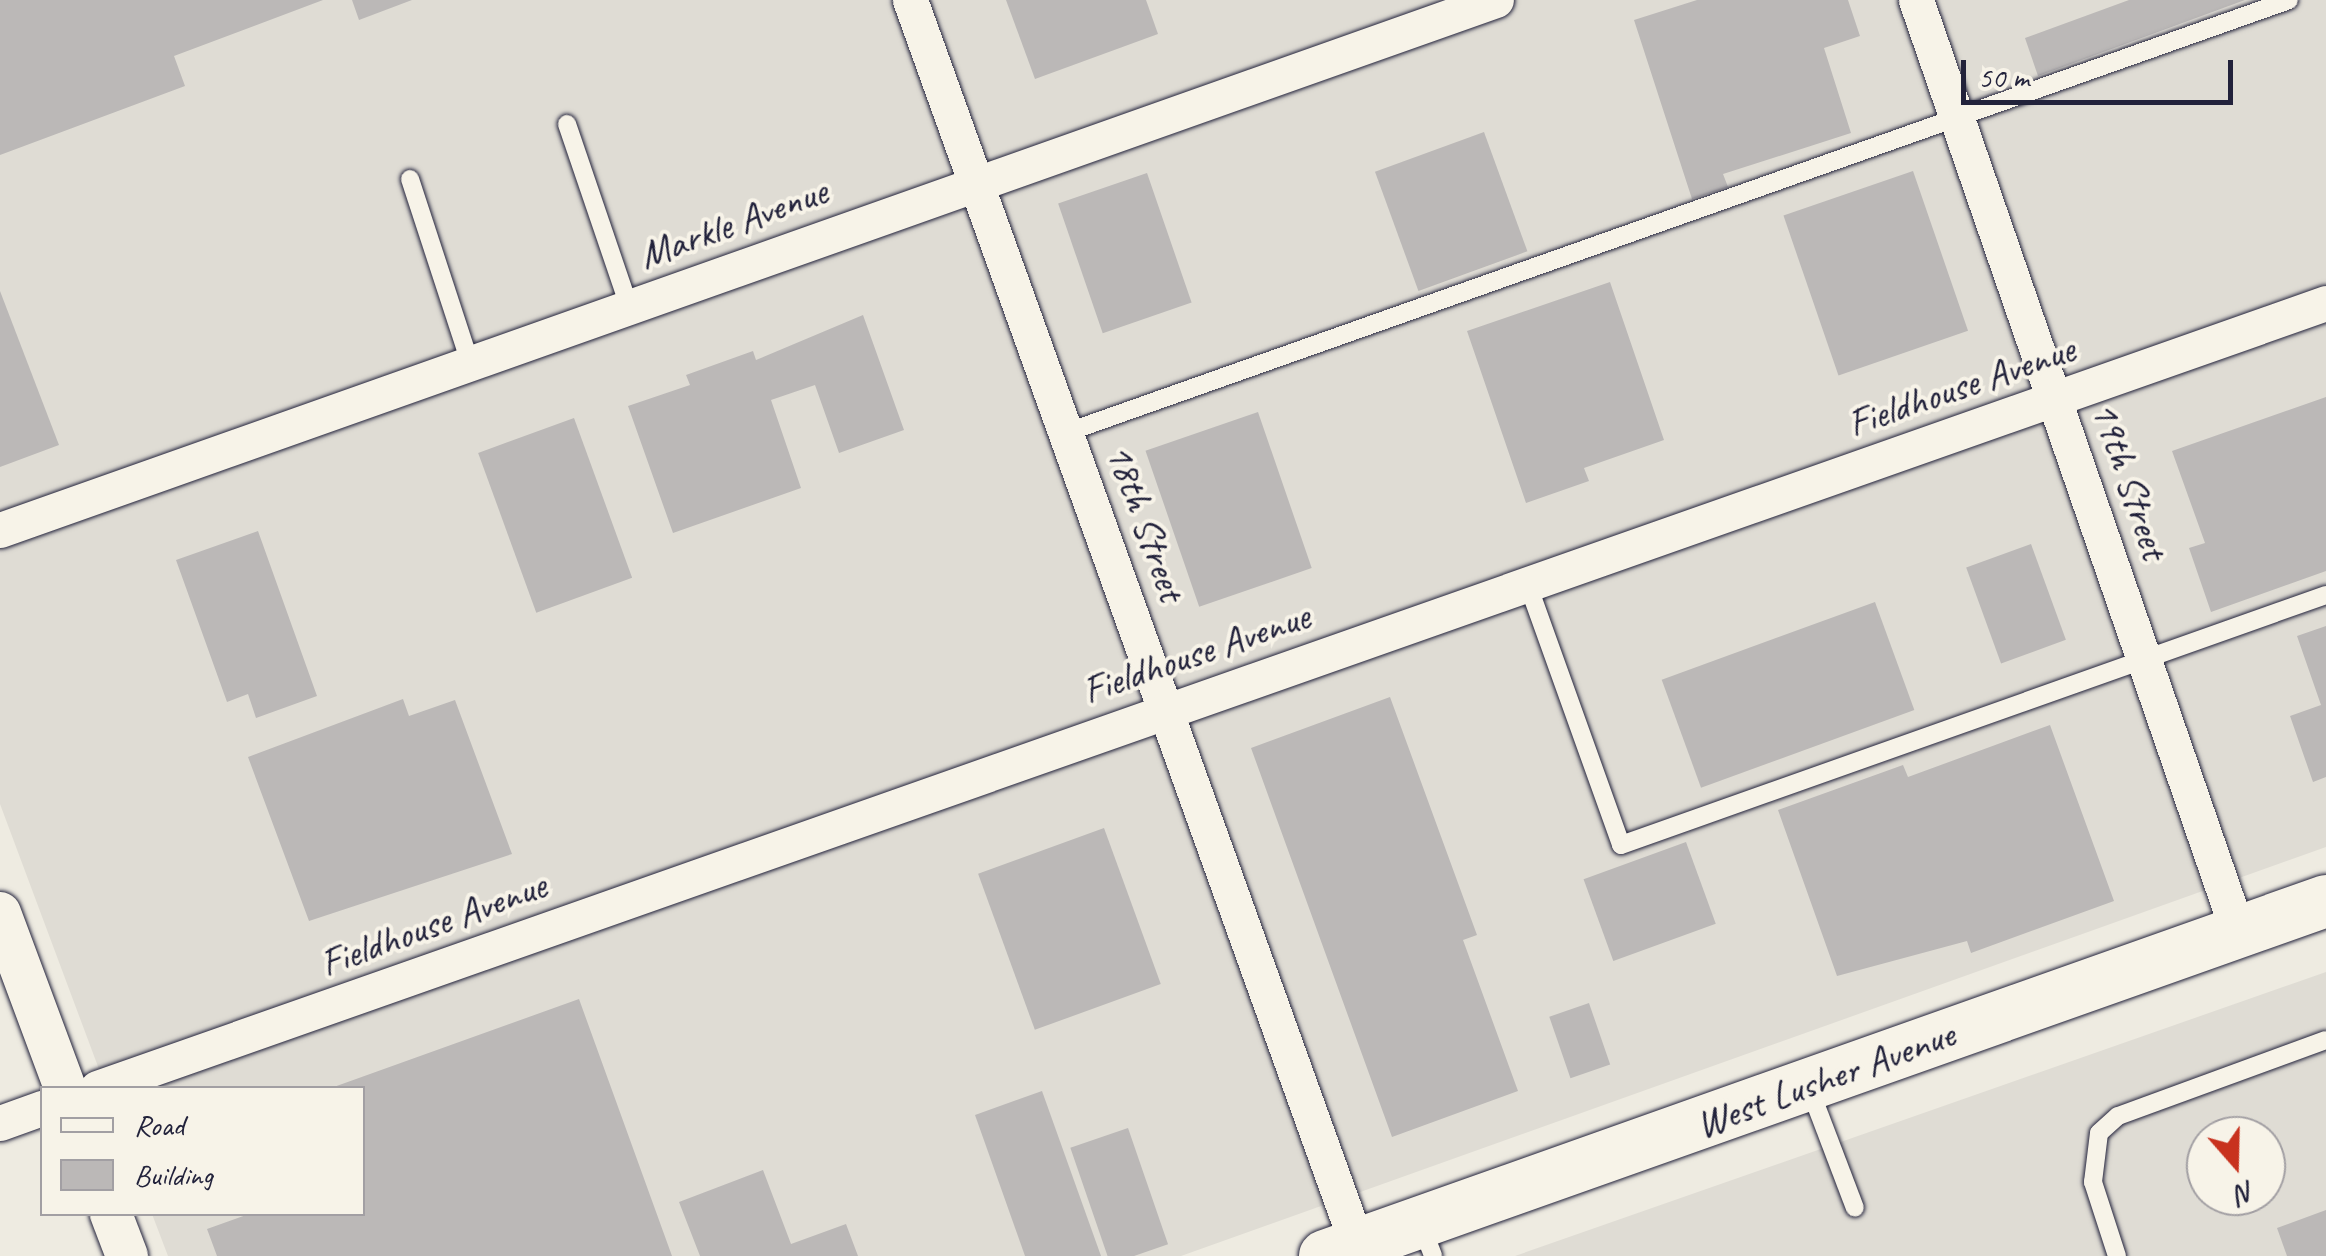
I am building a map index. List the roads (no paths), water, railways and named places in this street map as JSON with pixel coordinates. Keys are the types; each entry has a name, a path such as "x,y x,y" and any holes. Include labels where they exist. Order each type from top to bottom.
{"main road":[{"name":"West Lusher Avenue","path":"1341,1250 1427,1239 1808,1085 2238,932 2324,906"}],"street":[{"name":"18th Street","path":"910,0 1169,707 1341,1250"},
{"name":"Markle Avenue","path":"0,530 1496,0"},
{"name":"19th Street","path":"1916,0 2058,398 2238,932"},
{"name":"Fieldhouse Avenue","path":"103,1086 1169,707 2326,303"},
{"path":"0,913 64,1086"},
{"path":"0,1123 40,1109"},
{"path":"112,1216 127,1256"}],"lane":[{"path":"1068,432 2289,0"},
{"path":"567,124 629,306"},
{"path":"410,178 470,363"},
{"path":"1528,582 1621,845 2326,595"},
{"path":"2117,1256 2093,1182 2099,1134 2118,1116 2326,1040"},
{"path":"1808,1085 1855,1208"}]}
